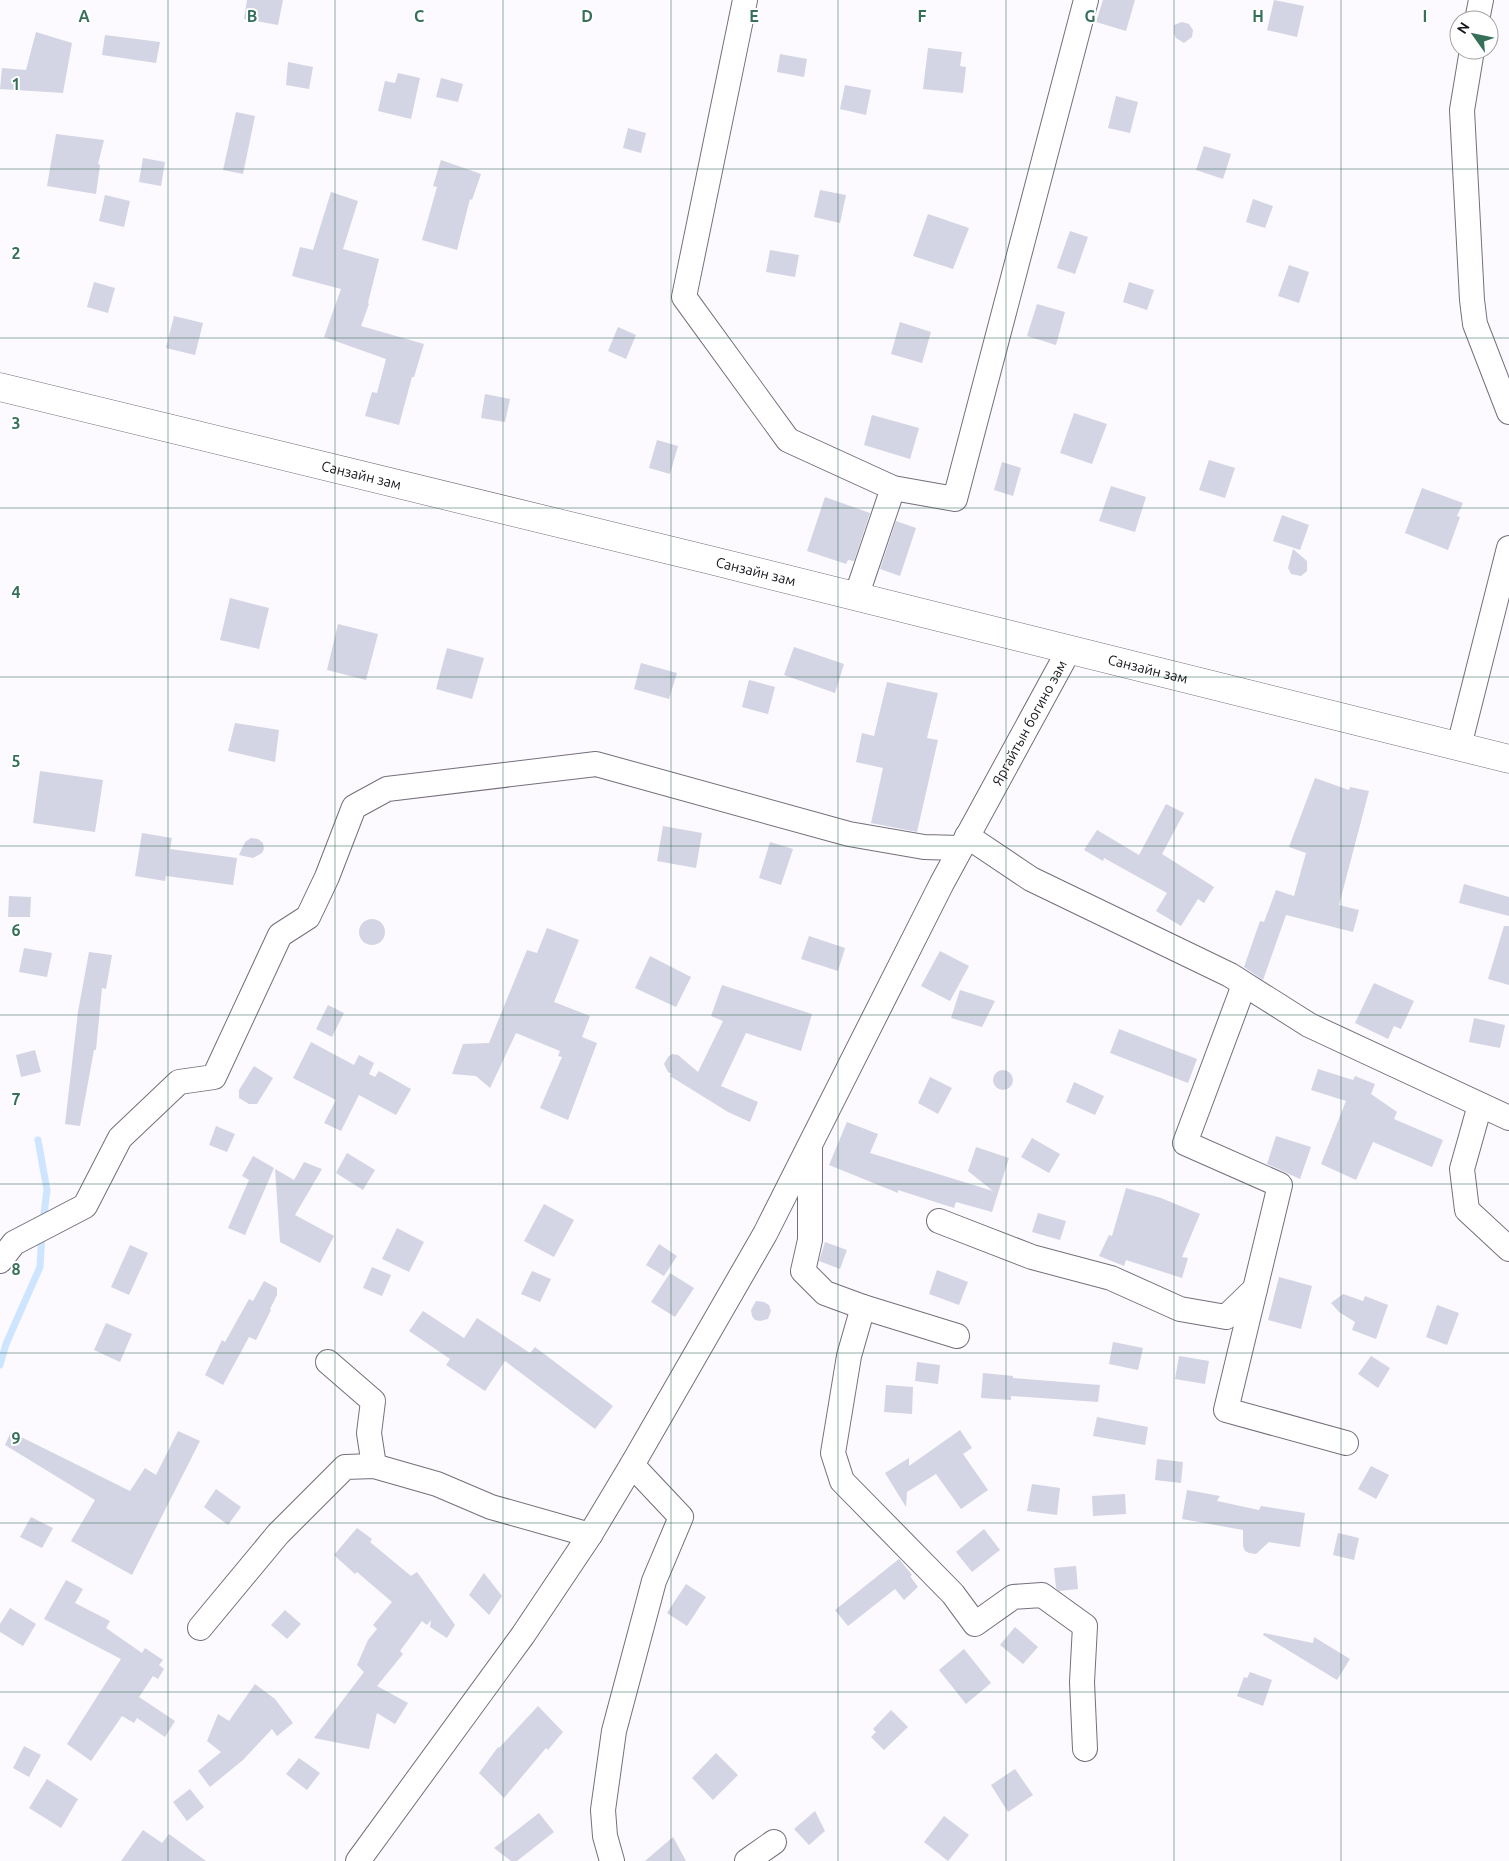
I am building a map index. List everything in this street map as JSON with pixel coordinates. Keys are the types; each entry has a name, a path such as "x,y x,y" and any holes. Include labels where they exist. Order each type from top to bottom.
{"main road":[{"name":"Санзайн зам","path":"0,387 1509,759"}],"street":[{"path":"745,0 684,297 788,440 893,488 955,499 1086,0"},
{"path":"1470,60 1462,110 1472,300 1475,324 1509,412"},
{"path":"856,597 893,488"},
{"path":"1459,746 1509,548"},
{"name":"Яргайтын богино зам","path":"358,1861 523,1635 590,1534 632,1465 765,1234 964,842 1069,650"},
{"path":"4,1246 85,1206 120,1138 179,1082 214,1076 280,935 308,917 327,877 354,807 387,789 596,764 849,834 924,847 964,842 1031,879 1230,975 1309,1025 1509,1118"},
{"path":"1244,985 1185,1143 1280,1185 1226,1410 1346,1443"},
{"path":"1480,1105 1462,1169 1467,1210 1509,1249"},
{"path":"810,1143 810,1240 803,1271 825,1293 863,1307 957,1336"},
{"path":"939,1220 1032,1257 1111,1278 1180,1309 1226,1317 1255,1289"},
{"path":"863,1307 849,1356 833,1453 842,1482 954,1594 975,1624 1013,1598 1042,1595 1085,1626 1082,1682 1084,1749"},
{"path":"328,1362 373,1401 368,1433 374,1466"},
{"path":"612,1861 605,1836 603,1810 614,1731 654,1581 680,1517 632,1465"},
{"path":"200,1628 278,1534 345,1467 374,1466 437,1484 491,1507 590,1534"},
{"path":"747,1861 774,1842"}],"building":[{"path":"247,0 283,0 278,25 244,19"},
{"path":"1103,0 1135,0 1126,31 1096,22"},
{"path":"1274,0 1304,6 1297,37 1267,30"},
{"path":"1182,22 1189,24 1193,30 1192,37 1184,43 1176,38 1174,34 1174,25"},
{"path":"36,32 72,43 63,93 0,89 2,68 26,70"},
{"path":"105,35 160,42 156,63 102,55"},
{"path":"928,48 962,52 960,66 966,67 963,93 923,89"},
{"path":"780,54 807,59 804,77 777,72"},
{"path":"288,62 313,67 309,89 286,85"},
{"path":"398,73 420,78 411,119 378,111 385,81 395,83"},
{"path":"441,78 463,84 458,102 436,97"},
{"path":"845,85 871,90 866,115 840,109"},
{"path":"1116,96 1138,102 1130,133 1108,128"},
{"path":"236,112 255,116 243,174 223,170"},
{"path":"628,128 646,133 641,153 623,148"},
{"path":"56,134 104,140 98,164 100,165 96,194 47,186"},
{"path":"1204,146 1231,154 1223,179 1196,170"},
{"path":"143,158 165,162 161,186 139,182"},
{"path":"441,160 481,174 472,200 470,199 457,250 422,240 437,187 433,186"},
{"path":"820,190 846,195 840,223 814,217"},
{"path":"331,192 358,201 343,249 379,259 369,304 361,326 424,344 414,377 412,377 399,425 365,416 372,392 377,393 386,359 324,337 341,289 292,276 300,247 313,250"},
{"path":"105,195 130,201 124,227 99,221"},
{"path":"1253,199 1273,206 1265,228 1246,222"},
{"path":"928,214 969,228 953,269 913,256"},
{"path":"1070,231 1088,237 1075,274 1057,268"},
{"path":"770,250 799,255 795,277 766,272"},
{"path":"1289,265 1309,272 1299,303 1278,296"},
{"path":"94,282 115,288 108,313 87,307"},
{"path":"1129,282 1154,290 1147,310 1123,302"},
{"path":"1037,304 1065,312 1056,345 1027,336"},
{"path":"174,316 203,323 195,355 166,348"},
{"path":"900,322 931,332 922,363 891,354"},
{"path":"618,327 636,335 626,359 608,351"},
{"path":"485,394 510,399 505,422 481,418"},
{"path":"1074,413 1107,424 1092,464 1060,453"},
{"path":"872,415 919,428 910,459 864,445"},
{"path":"657,440 678,446 670,474 649,468"},
{"path":"1209,460 1235,468 1225,498 1199,490"},
{"path":"1002,462 1021,468 1013,496 994,490"},
{"path":"1111,486 1146,497 1135,532 1099,521"},
{"path":"1422,488 1463,503 1457,516 1460,517 1448,550 1405,533"},
{"path":"825,497 870,513 854,561 848,560 846,564 807,551"},
{"path":"1282,515 1309,525 1300,550 1273,541"},
{"path":"896,521 916,528 900,576 880,569"},
{"path":"1293,549 1307,561 1307,571 1301,576 1291,574 1288,568"},
{"path":"230,598 269,608 259,649 220,640"},
{"path":"338,624 378,634 366,680 327,670"},
{"path":"794,647 844,664 835,693 784,675"},
{"path":"447,648 484,658 472,699 436,689"},
{"path":"641,663 677,673 669,699 634,689"},
{"path":"749,680 775,687 768,714 742,707"},
{"path":"887,682 938,693 927,738 938,740 917,832 871,823 883,768 856,762 862,733 874,736"},
{"path":"235,723 279,730 275,762 228,751"},
{"path":"40,771 103,780 95,832 33,823"},
{"path":"1315,778 1349,790 1350,787 1369,791 1339,905 1359,910 1353,932 1286,915 1263,980 1244,967 1260,921 1264,922 1276,890 1294,896 1306,853 1289,847"},
{"path":"1166,804 1184,813 1162,854 1214,887 1204,903 1198,899 1181,926 1156,911 1167,893 1104,858 1103,861 1084,850 1097,830 1139,855"},
{"path":"663,826 702,833 696,868 657,861"},
{"path":"142,833 172,838 170,849 237,858 233,885 166,876 165,881 135,876"},
{"path":"251,838 258,839 263,843 264,849 262,853 253,858 239,855 245,842"},
{"path":"770,842 793,849 781,885 759,878"},
{"path":"1464,884 1509,897 1509,916 1459,903"},
{"path":"9,896 31,897 30,917 8,917"},
{"path":"372,919 381,923 385,932 381,941 372,945 363,941 359,932 363,923"},
{"path":"1504,926 1509,926 1509,985 1488,979"},
{"path":"547,928 579,940 554,1002 590,1016 582,1037 597,1043 568,1120 540,1108 562,1057 558,1056 560,1051 516,1033 490,1088 476,1076 452,1074 463,1044 489,1043 527,950 537,953"},
{"path":"809,936 845,948 838,971 801,959"},
{"path":"24,948 52,953 47,977 19,972"},
{"path":"940,951 969,966 950,1001 921,986"},
{"path":"89,952 112,955 106,989 102,988 96,1050 94,1050 80,1126 65,1124 78,1012"},
{"path":"650,956 691,977 676,1007 635,988"},
{"path":"1374,983 1414,1001 1401,1029 1394,1026 1388,1039 1355,1023"},
{"path":"722,985 812,1014 801,1051 746,1033 721,1086 758,1102 750,1122 728,1112 670,1076 672,1074 668,1072 664,1064 672,1054 678,1055 698,1072 723,1021 711,1016"},
{"path":"960,990 995,1001 982,1027 951,1018"},
{"path":"328,1005 344,1013 332,1037 316,1029"},
{"path":"1474,1018 1505,1025 1500,1048 1469,1042"},
{"path":"1119,1029 1197,1059 1188,1083 1110,1053"},
{"path":"311,1042 354,1065 359,1055 374,1063 369,1074 375,1077 379,1071 411,1089 396,1115 359,1095 341,1131 324,1123 336,1100 293,1078"},
{"path":"35,1050 41,1072 21,1077 16,1055"},
{"path":"254,1066 273,1078 257,1104 249,1104 239,1098 239,1090"},
{"path":"1318,1069 1353,1080 1355,1076 1375,1084 1371,1094 1397,1112 1394,1119 1443,1140 1432,1167 1373,1142 1356,1180 1321,1164 1346,1101 1311,1090"},
{"path":"1003,1070 1010,1073 1013,1080 1010,1087 1003,1090 996,1087 993,1080 996,1073"},
{"path":"930,1077 952,1088 938,1114 918,1103"},
{"path":"1074,1082 1104,1096 1095,1115 1066,1102"},
{"path":"847,1122 878,1134 870,1153 993,1191 968,1171 976,1147 1009,1158 992,1212 956,1202 954,1208 898,1190 898,1193 829,1165"},
{"path":"216,1126 235,1134 227,1152 209,1145"},
{"path":"1276,1136 1311,1147 1300,1179 1267,1164"},
{"path":"1032,1138 1060,1154 1049,1173 1021,1157"},
{"path":"347,1153 375,1170 363,1190 336,1173"},
{"path":"253,1156 274,1168 245,1235 228,1228 249,1180 242,1176"},
{"path":"304,1162 322,1169 295,1215 334,1236 320,1263 280,1242 275,1169 294,1180"},
{"path":"1126,1188 1161,1198 1200,1214 1182,1257 1188,1258 1182,1278 1126,1260 1124,1266 1099,1256 1109,1235 1112,1236"},
{"path":"544,1204 574,1220 554,1257 524,1241"},
{"path":"1038,1213 1066,1221 1060,1240 1032,1232"},
{"path":"397,1228 424,1242 409,1272 382,1259"},
{"path":"825,1242 847,1250 840,1269 819,1261"},
{"path":"659,1244 677,1256 664,1276 646,1265"},
{"path":"130,1245 148,1253 129,1295 111,1287"},
{"path":"372,1267 391,1275 382,1296 363,1288"},
{"path":"937,1270 968,1282 959,1305 929,1294"},
{"path":"532,1271 551,1279 540,1302 521,1294"},
{"path":"670,1273 694,1288 675,1317 651,1302"},
{"path":"1279,1277 1312,1286 1301,1329 1268,1320"},
{"path":"264,1281 277,1288 277,1295 256,1340 249,1337 223,1385 205,1375 222,1340 225,1342 249,1299 253,1301"},
{"path":"1343,1294 1363,1301 1365,1296 1388,1305 1376,1339 1352,1330 1355,1322 1339,1312 1331,1303"},
{"path":"756,1301 769,1305 771,1311 768,1319 760,1321 755,1320 752,1316 751,1310"},
{"path":"1437,1305 1459,1313 1447,1345 1426,1337"},
{"path":"423,1311 464,1338 477,1318 530,1353 535,1347 613,1406 595,1429 505,1361 485,1391 446,1365 450,1359 409,1331"},
{"path":"106,1323 132,1334 120,1362 94,1350"},
{"path":"1113,1342 1143,1348 1138,1370 1109,1364"},
{"path":"1179,1356 1209,1361 1205,1384 1175,1379"},
{"path":"1371,1356 1390,1368 1378,1388 1358,1374"},
{"path":"917,1362 940,1365 938,1384 915,1381"},
{"path":"983,1373 1013,1376 1013,1378 1100,1385 1098,1402 1011,1396 1011,1400 981,1398"},
{"path":"886,1385 913,1387 912,1414 884,1412"},
{"path":"1097,1417 1148,1427 1145,1445 1093,1436"},
{"path":"960,1430 972,1448 963,1454 988,1490 961,1509 936,1474 907,1492 906,1507 885,1473 909,1458 909,1466"},
{"path":"178,1431 200,1441 132,1575 71,1541 95,1500 5,1445 11,1432 130,1491 145,1468 156,1475"},
{"path":"1157,1459 1183,1462 1181,1483 1155,1480"},
{"path":"1371,1466 1389,1475 1376,1499 1358,1489"},
{"path":"1032,1484 1060,1488 1057,1515 1027,1511"},
{"path":"216,1489 241,1507 228,1525 204,1507"},
{"path":"1187,1490 1220,1496 1217,1501 1259,1510 1261,1506 1305,1513 1300,1547 1269,1542 1256,1554 1245,1551 1243,1546 1243,1530 1182,1519"},
{"path":"1125,1494 1126,1514 1093,1516 1092,1496"},
{"path":"31,1517 53,1528 42,1548 20,1537"},
{"path":"357,1528 372,1539 370,1542 411,1576 417,1572 455,1625 447,1638 430,1627 431,1620 427,1625 422,1621 400,1651 403,1654 377,1686 408,1703 395,1724 377,1713 369,1749 314,1738 364,1672 357,1665 368,1640 377,1629 373,1625 392,1602 357,1572 355,1574 334,1555"},
{"path":"984,1529 1000,1550 972,1572 956,1552"},
{"path":"1338,1533 1359,1538 1354,1560 1333,1555"},
{"path":"899,1559 912,1575 910,1576 918,1587 904,1600 895,1589 848,1626 835,1610"},
{"path":"1076,1566 1078,1589 1059,1591 1056,1588 1054,1568"},
{"path":"484,1573 502,1596 489,1615 469,1595"},
{"path":"66,1580 83,1589 75,1603 110,1621 106,1628 142,1653 145,1648 163,1660 159,1665 164,1669 158,1679 153,1676 139,1697 175,1721 165,1737 137,1718 134,1723 122,1716 91,1761 67,1744 121,1659 44,1619"},
{"path":"686,1584 706,1597 687,1626 667,1613"},
{"path":"10,1608 36,1624 23,1646 0,1632 0,1624"},
{"path":"285,1610 301,1624 287,1639 271,1625"},
{"path":"1015,1627 1038,1647 1023,1664 1000,1645"},
{"path":"1264,1633 1313,1643 1314,1637 1350,1659 1337,1680 1263,1635"},
{"path":"964,1649 991,1683 966,1704 939,1670"},
{"path":"1250,1672 1272,1680 1263,1706 1237,1696 1244,1677 1247,1678"},
{"path":"255,1684 275,1699 293,1723 277,1736 272,1729 243,1760 210,1787 198,1771 221,1752 207,1741 218,1714 229,1721"},
{"path":"538,1706 563,1732 548,1750 546,1748 504,1798 479,1773 498,1747"},
{"path":"891,1710 908,1727 884,1750 871,1737 876,1732 873,1729"},
{"path":"24,1746 41,1755 29,1777 13,1768"},
{"path":"716,1753 738,1775 713,1800 692,1778"},
{"path":"299,1758 320,1773 307,1790 286,1774"},
{"path":"1015,1769 1033,1795 1008,1812 991,1785"},
{"path":"47,1779 78,1799 61,1828 29,1808"},
{"path":"190,1789 204,1807 187,1821 173,1802"},
{"path":"815,1811 825,1831 809,1845 794,1829"},
{"path":"539,1813 554,1832 517,1861 511,1861 494,1848"},
{"path":"944,1816 969,1835 948,1861 924,1842"},
{"path":"143,1830 162,1843 169,1834 206,1861 121,1861"},
{"path":"673,1837 686,1861 645,1861"}],"waterway":[{"path":"38,1140 47,1190 43,1222"},
{"path":"0,1365 6,1344 40,1267 42,1233"}]}
